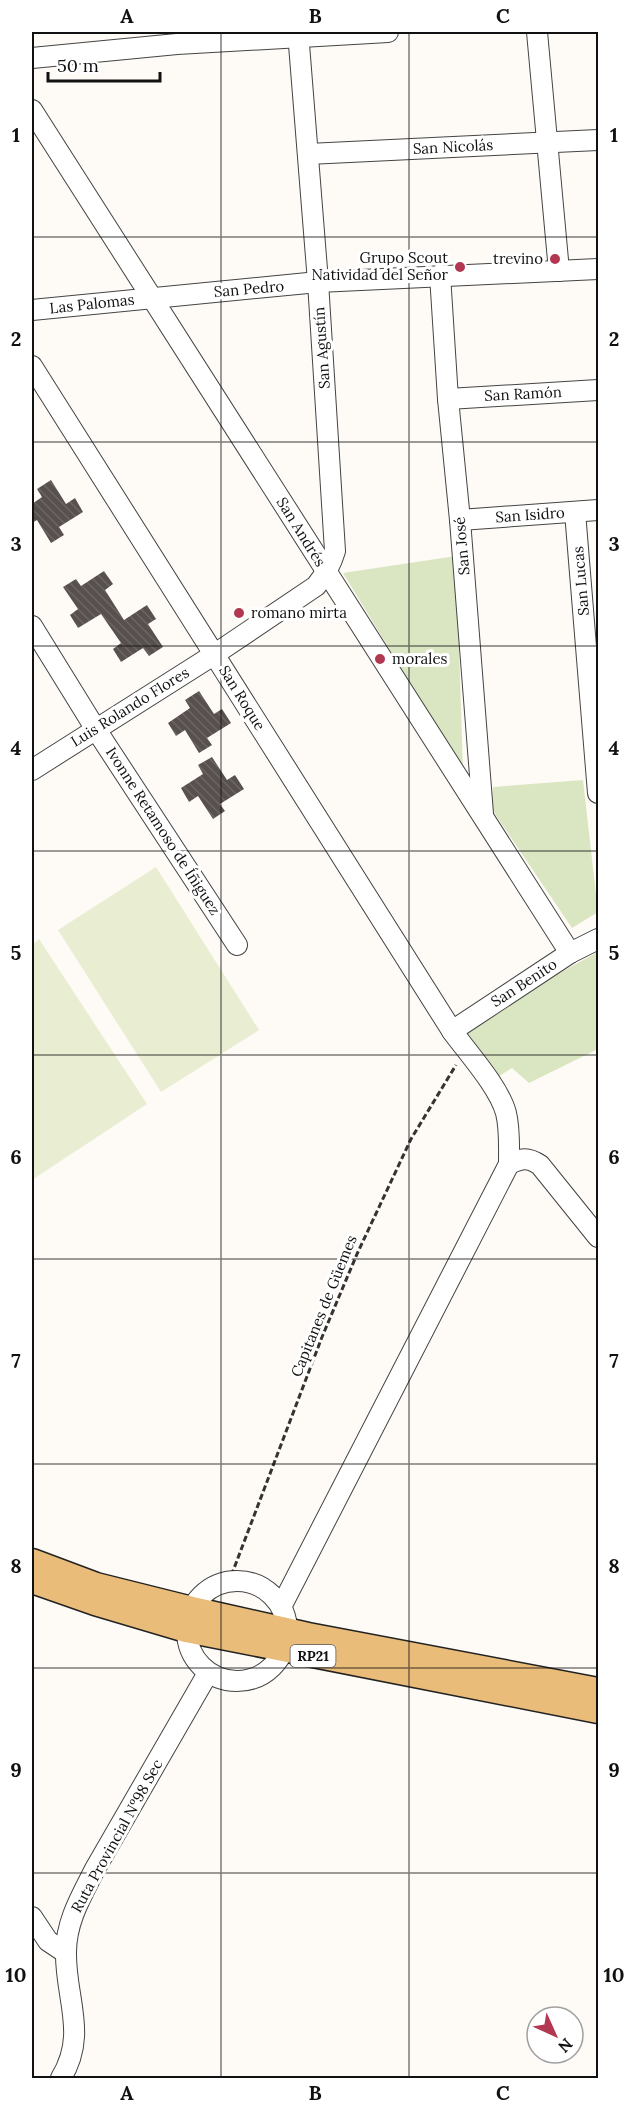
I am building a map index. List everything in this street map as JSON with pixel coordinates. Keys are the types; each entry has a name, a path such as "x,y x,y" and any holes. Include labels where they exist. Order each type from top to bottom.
{"main road":[{"name":"RP21","path":"32,1561 189,1619"},
{"name":"RP21","path":"32,1581 95,1603 189,1619 284,1629 598,1690"},
{"name":"RP21","path":"284,1629 598,1711"}],"street":[{"path":"32,58 176,38 388,32"},
{"path":"537,32 559,272"},
{"name":"San Agustín","path":"298,34 318,282 335,551"},
{"name":"San Andrés","path":"32,110 570,953"},
{"name":"San Nicolás","path":"308,154 598,140"},
{"name":"San Pedro","path":"152,298 318,282 598,269"},
{"name":"San José","path":"440,275 448,399 460,520 483,817"},
{"name":"Las Palomas","path":"32,310 152,298"},
{"name":"San Roque","path":"32,366 452,1031 490,1082 505,1110 508,1122 509,1164"},
{"name":"San Ramón","path":"448,399 598,390"},
{"name":"San Isidro","path":"460,520 598,510"},
{"name":"San Lucas","path":"575,513 598,793"},
{"name":"Luis Rolando Flores","path":"32,770 215,654 316,586 327,573 335,551"},
{"name":"Ivonne Retamoso de Íñiguez","path":"32,629 237,945"},
{"name":"San Benito","path":"452,1031 570,953 598,939"},
{"path":"284,1629 271,1594 257,1585 241,1581 225,1582 200,1597 189,1619 188,1646 196,1661 208,1673 236,1682 251,1680 265,1673 276,1663 284,1629 509,1164 521,1158 531,1159 540,1165 598,1237"},
{"name":"Ruta Provincial Nº98 Sec","path":"61,2079 73,2056 75,2035 66,1953 68,1928 78,1902 208,1673"},
{"path":"32,1917 48,1941 66,1953"}],"path":[{"name":"Capitanes de Güemes","path":"225,1582 233,1571 322,1337 357,1254 411,1139 460,1058"}],"green space":[{"path":"456,556 463,770 343,573"},
{"path":"583,780 598,912 572,928 491,808 493,787"},
{"path":"156,867 259,1030 161,1092 58,930"},
{"path":"39,939 147,1104 32,1180 32,945"},
{"path":"598,952 598,1049 529,1083 512,1068 490,1082 452,1031"}],"building":[{"path":"51,480 66,504 75,498 83,512 59,527 64,535 51,543 37,520 32,523 32,504 42,497 37,489"},
{"path":"104,571 113,584 105,590 124,620 147,605 156,619 148,624 163,647 149,656 143,648 121,662 113,649 121,643 101,614 78,628 70,615 78,609 63,587 76,579 81,586"},
{"path":"199,691 214,714 222,709 231,723 207,738 212,745 199,753 185,730 176,736 168,723 190,708 185,700"},
{"path":"212,757 227,780 235,775 244,789 220,804 225,811 213,819 198,796 189,802 181,788 203,774 198,765"}],"place":[{"name":"trevino","path":"555,259"},
{"name":"Grupo Scout Natividad del Señor","path":"460,267"},
{"name":"romano mirta","path":"239,613"},
{"name":"morales","path":"380,659"}]}
